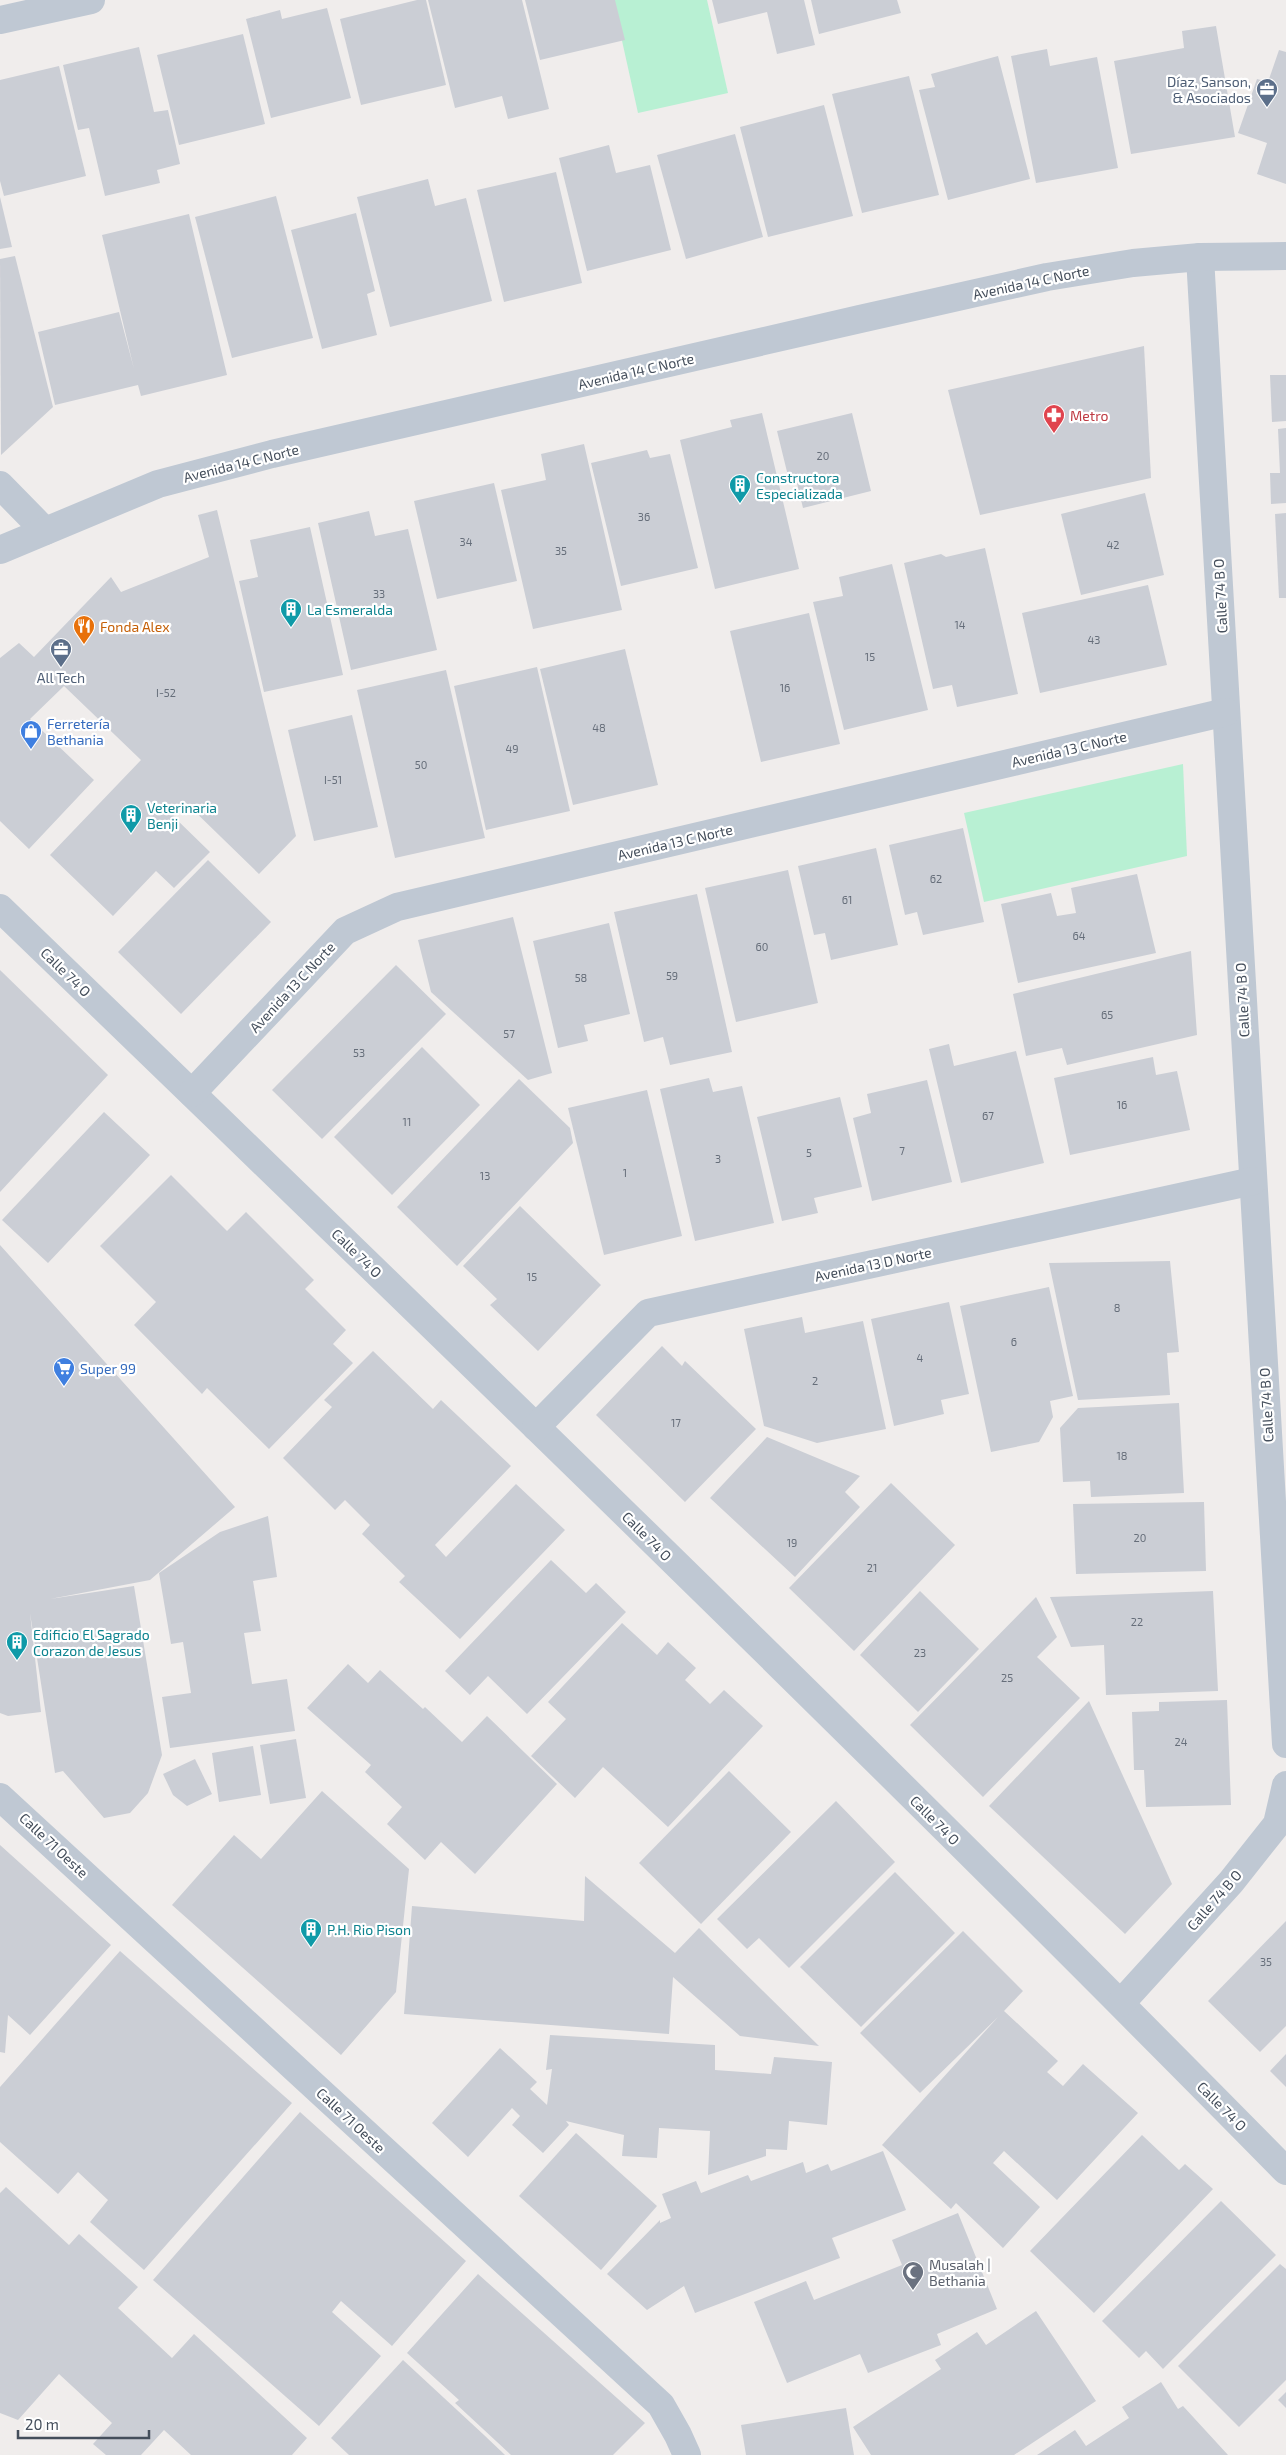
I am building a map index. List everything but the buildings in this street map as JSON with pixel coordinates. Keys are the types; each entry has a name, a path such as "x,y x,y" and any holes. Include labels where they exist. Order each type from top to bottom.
{"street":[{"path":"0,20 91,0"},
{"name":"Avenida 14 C Norte","path":"0,550 158,484 272,454 1047,277 1133,263 1200,257 1286,256"},
{"name":"Calle 74 B O","path":"1200,257 1286,1744"},
{"path":"0,485 45,532"},
{"name":"Avenida 13 C Norte","path":"192,1093 345,931 397,907 1226,712"},
{"name":"Calle 74 O","path":"0,908 536,1427 1121,2004 1286,2171"},
{"name":"Avenida 13 D Norte","path":"536,1427 648,1313 1253,1181"},
{"name":"Calle 74 B O","path":"1121,2004 1231,1882 1277,1824 1286,1785"},
{"name":"Calle 71 Oeste","path":"0,1797 660,2405 678,2434 686,2455"}],"green space":[{"path":"613,0 707,0 728,93 638,113"},
{"path":"1183,764 1187,856 984,902 964,813"}],"place":[{"name":"Díaz, Sanson, & Asociados","path":"1267,108"},
{"name":"Metro","path":"1054,434"},
{"name":"Constructora Especializada","path":"740,504"},
{"name":"La Esmeralda","path":"291,628"},
{"name":"Fonda Alex","path":"84,645"},
{"name":"All Tech","path":"61,668"},
{"name":"Ferretería Bethania","path":"31,750"},
{"name":"Veterinaria Benji","path":"131,834"},
{"name":"Super 99","path":"64,1387"},
{"name":"Edificio El Sagrado Corazon de Jesus","path":"17,1661"},
{"name":"P.H. Rio Pison","path":"311,1948"},
{"name":"Musalah | Bethania","path":"913,2291"}]}
